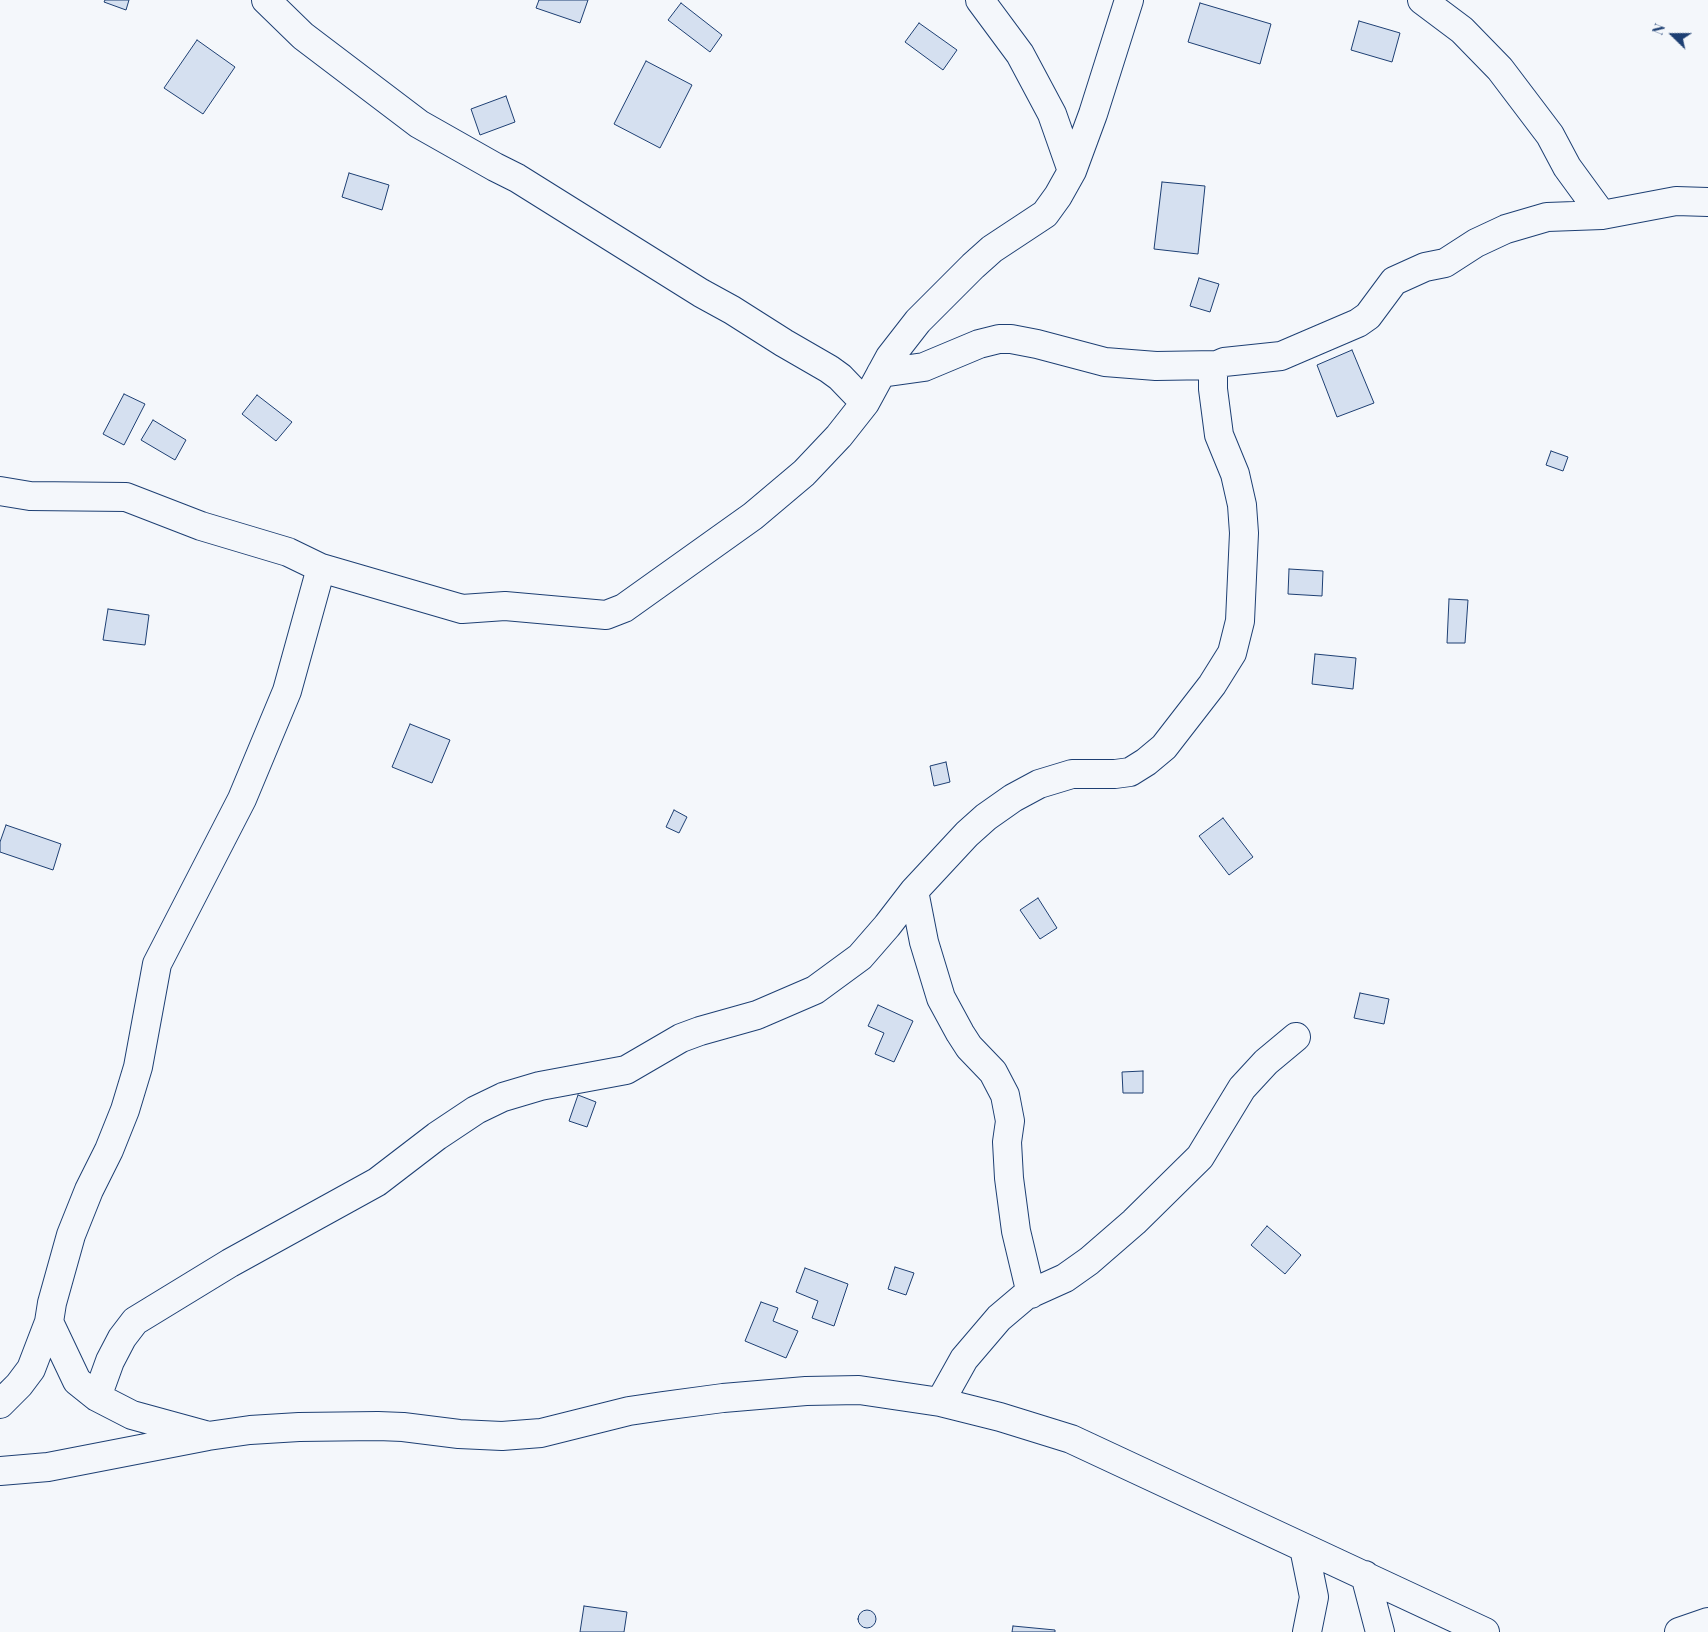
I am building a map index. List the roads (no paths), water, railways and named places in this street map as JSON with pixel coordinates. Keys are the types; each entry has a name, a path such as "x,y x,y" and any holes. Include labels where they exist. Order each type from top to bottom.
{"street":[{"path":"266,0 303,36 419,124 517,178 701,293 829,369 840,377 865,404"},
{"path":"980,0 1020,54 1052,114 1072,170"},
{"path":"0,491 30,496 126,497 201,526 288,552 321,568 462,609 505,606 606,615 624,608 753,516 804,473 840,436 865,404 900,342 918,321 972,266 992,249 1044,214 1058,196 1072,170 1093,114 1129,0"},
{"path":"1422,0 1462,30 1500,69 1550,135 1567,167 1602,215"},
{"path":"881,373 924,367 979,344 1012,338 1105,362 1156,366 1216,365 1224,362 1281,356 1343,330 1368,316 1394,281 1425,267 1445,263 1476,243 1506,229 1547,217 1602,215 1676,201 1708,202"},
{"path":"97,1397 110,1361 122,1338 135,1321 270,1240 370,1186 436,1136 476,1110 503,1097 540,1086 626,1070 681,1038 757,1015 815,990 860,957 888,926 914,891 967,834 986,817 1013,798 1039,784 1072,774 1130,772 1164,747 1212,685 1232,653 1240,621 1244,533 1242,505 1235,474 1219,435 1213,389 1213,374 1216,365"},
{"path":"0,1404 19,1385 30,1368 50,1322 52,1303 71,1235 125,1110 138,1067 157,964 242,799 287,691 321,568"},
{"path":"914,891 924,942 941,998 960,1034 993,1072 1005,1095 1010,1121 1007,1142 1011,1196 1016,1231 1031,1294"},
{"path":"940,1402 964,1359 999,1318 1025,1296 1065,1278 1089,1261 1134,1222 1200,1157 1242,1088 1266,1062 1296,1037"},
{"path":"50,1322 77,1381 97,1397 132,1415 208,1436"},
{"path":"0,1471 48,1467 208,1436 250,1430 378,1426 502,1436 541,1433 629,1411 723,1398 806,1390 859,1390 940,1402 1000,1417 1071,1439 1485,1632"},
{"path":"1304,1548 1314,1597 1307,1632"},
{"path":"1365,1575 1380,1632"},
{"path":"1679,1632 1708,1622"}]}
